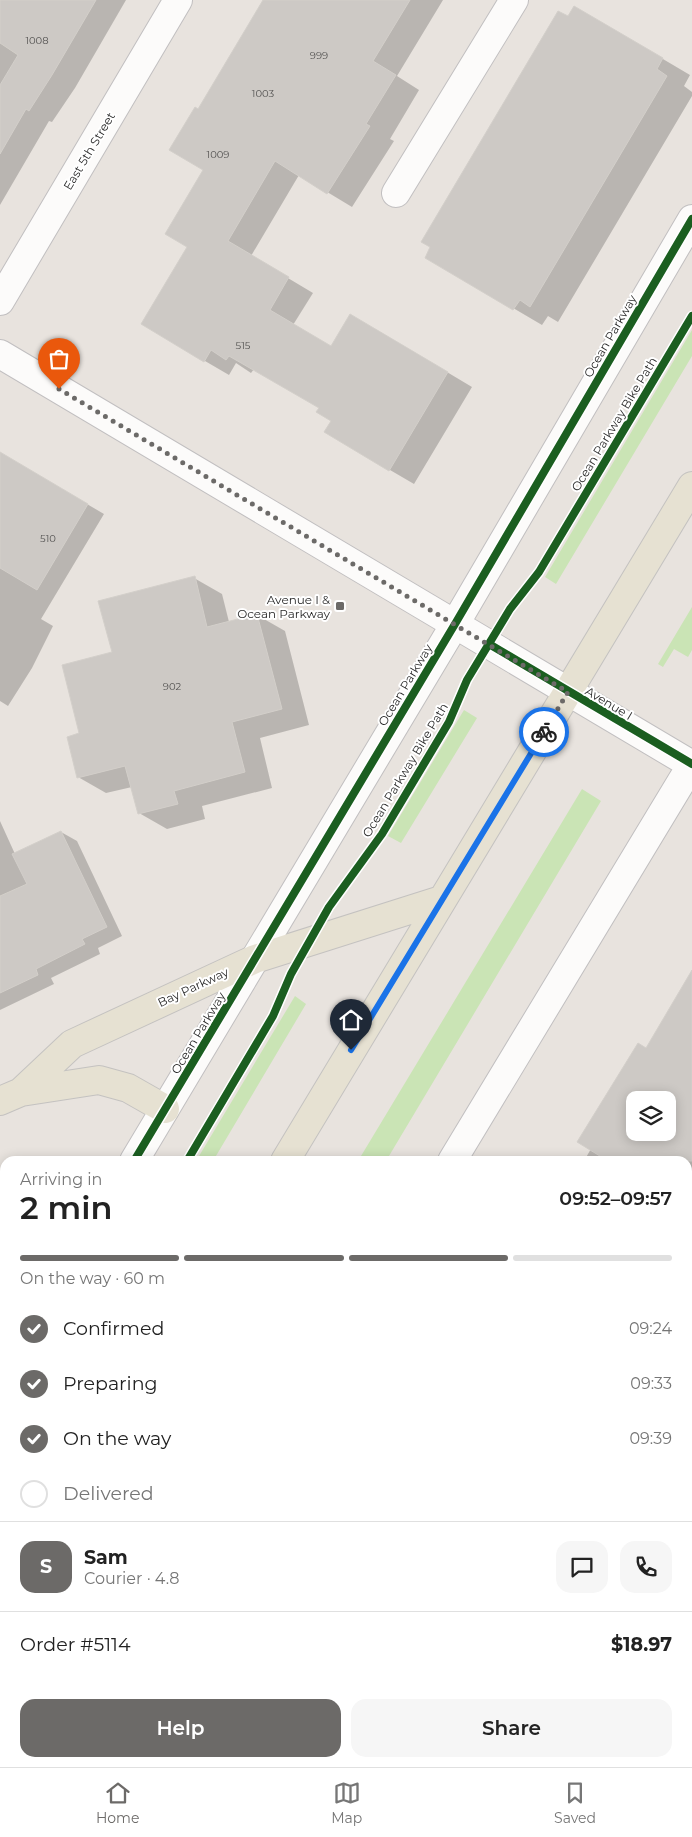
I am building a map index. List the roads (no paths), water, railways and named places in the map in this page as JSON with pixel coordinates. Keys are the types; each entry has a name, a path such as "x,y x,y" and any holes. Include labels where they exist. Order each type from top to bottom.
{"main road":[{"path":"288,1156 692,486"},
{"name":"Bay Parkway","path":"10,1096 72,1044 255,959 441,900"},
{"name":"Bay Parkway","path":"10,1096 99,1080 128,1088 165,1109"}],"street":[{"name":"East 5th Street","path":"0,301 178,0"},
{"path":"396,193 514,0"},
{"name":"Ocean Parkway","path":"137,1156 454,624 692,219"},
{"name":"Avenue I","path":"0,354 692,765"},
{"path":"455,1156 692,765"}],"place":[{"name":"Avenue I & Ocean Parkway","path":"340,606"}]}
